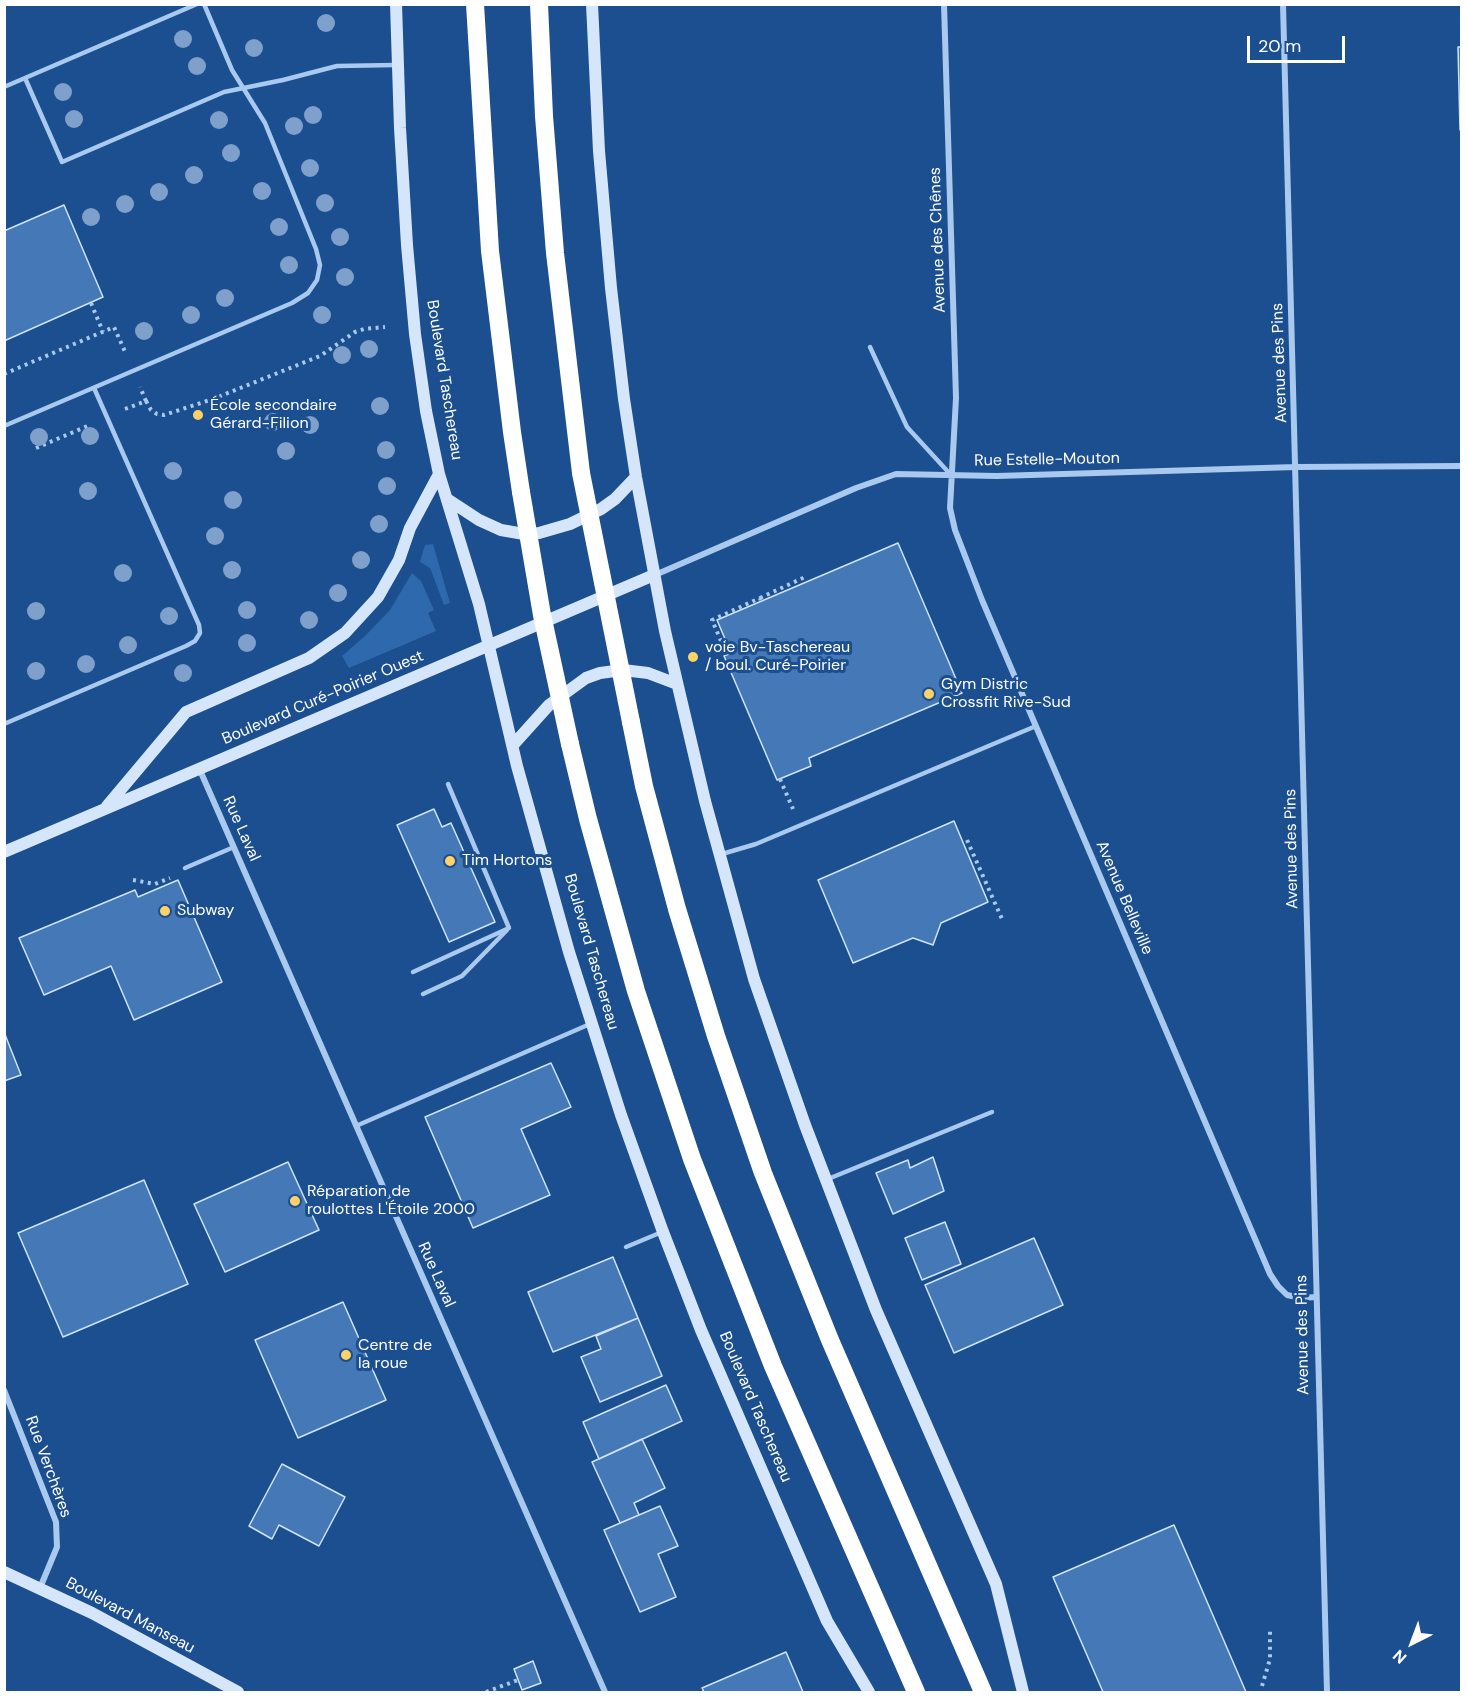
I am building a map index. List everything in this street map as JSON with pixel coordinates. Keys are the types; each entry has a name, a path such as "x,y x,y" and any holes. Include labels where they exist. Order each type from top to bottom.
{"highway":[{"name":"Boulevard Taschereau","path":"475,4 490,251 512,432 542,615 588,819 636,991 692,1159 769,1356 916,1692"},
{"path":"539,4 544,116 555,253 581,473 631,722 658,841 716,1036 763,1173 815,1304 983,1692"}],"main road":[{"name":"Boulevard Taschereau","path":"396,4 405,215 415,334 426,411 439,474 475,591 513,745 563,930 621,1115 663,1232 742,1428 822,1610 869,1692"},
{"path":"592,4 599,150 611,288 624,399 654,575 677,684 719,855 754,979 825,1180 898,1362 996,1584 1023,1692"},
{"path":"104,809 186,712 309,658 345,633 378,597 399,560 410,528 439,474"},
{"path":"447,499 479,520 501,530 539,534 594,513 615,499 636,477"},
{"name":"Boulevard Curé-Poirier Ouest","path":"4,852 654,575"},
{"path":"513,745 549,705 586,678 600,673 623,670 648,673 677,684"},
{"name":"Boulevard Manseau","path":"4,1572 92,1613 238,1692"}],"street":[{"name":"Avenue des Chênes","path":"945,4 956,398 951,475"},
{"name":"Avenue des Pins","path":"1283,4 1327,1692"},
{"name":"Rue Estelle-Mouton","path":"654,575 883,478 904,474 1461,466"},
{"name":"Avenue Belleville","path":"951,475 950,508 954,530 969,571 1270,1274 1287,1295 1301,1298 1316,1297"},
{"name":"Rue Laval","path":"199,768 605,1692"},
{"name":"Rue Verchères","path":"4,1390 56,1522 56,1555 40,1588"}],"lane":[{"path":"4,87 197,4"},
{"path":"4,426 292,303 308,294 317,280 320,264 316,249 265,123 232,70 204,4"},
{"path":"26,78 62,162 224,92 337,66 397,65"},
{"path":"870,347 908,427 951,475"},
{"path":"4,724 186,646 195,641 200,633 199,625 94,388"},
{"path":"719,855 800,826 1036,726"},
{"path":"448,784 509,928"},
{"path":"185,868 234,847"},
{"path":"413,972 509,928"},
{"path":"423,994 462,976 509,928"},
{"path":"356,1126 591,1024"},
{"path":"825,1180 992,1112"},
{"path":"626,1247 663,1232"}],"path":[{"path":"91,303 103,332"},
{"path":"4,374 114,327 126,354"},
{"path":"140,386 151,410 165,415 213,399 320,356 355,332 384,327"},
{"path":"125,409 146,400"},
{"path":"36,448 93,423"},
{"path":"727,655 712,620 805,577"},
{"path":"780,779 800,826"},
{"path":"967,840 1002,919"},
{"path":"133,880 155,884 178,875 185,868"},
{"path":"1262,1686 1270,1659 1270,1631"},
{"path":"486,1692 518,1680"}],"shaded area":[{"path":"433,544 450,603 444,605 430,568 420,562 425,545"},
{"path":"412,573 421,581 434,610 428,613 436,631 349,668 342,656 390,610"}],"building":[{"path":"1458,47 1462,47 1462,130 1460,130"},
{"path":"64,205 103,297 4,341 4,231"},
{"path":"898,543 962,693 809,758 811,766 777,780 724,656 731,653 717,620"},
{"path":"434,809 442,827 451,823 495,922 449,942 397,825"},
{"path":"954,821 988,902 941,923 933,945 913,938 853,963 818,880"},
{"path":"178,880 222,982 134,1020 111,966 44,995 19,938 135,890 138,897"},
{"path":"4,1032 21,1075 4,1081"},
{"path":"551,1063 571,1107 521,1129 550,1195 473,1228 425,1117"},
{"path":"933,1157 944,1191 893,1214 876,1173 908,1160 910,1168"},
{"path":"288,1162 319,1230 225,1272 194,1204"},
{"path":"144,1180 188,1284 63,1337 18,1233"},
{"path":"945,1222 961,1264 922,1280 905,1238"},
{"path":"1034,1238 1063,1305 954,1353 925,1285"},
{"path":"613,1257 638,1318 553,1352 528,1292"},
{"path":"343,1302 386,1400 298,1438 255,1340"},
{"path":"638,1318 662,1376 600,1402 581,1357 601,1349 596,1336"},
{"path":"666,1385 682,1421 599,1459 583,1422"},
{"path":"642,1439 665,1488 634,1503 639,1515 620,1523 592,1462"},
{"path":"282,1464 345,1497 319,1546 279,1525 272,1539 249,1526"},
{"path":"660,1506 678,1546 658,1554 676,1597 640,1612 604,1530"},
{"path":"1174,1525 1246,1692 1103,1692 1053,1577"},
{"path":"786,1652 803,1692 704,1692 702,1688"},
{"path":"533,1661 541,1683 522,1690 514,1669"}],"place":[{"name":"École secondaire Gérard-Filion","path":"198,415"},
{"name":"voie Bv-Taschereau / boul. Curé-Poirier","path":"693,657"},
{"name":"Gym Distric Crossfit Rive-Sud","path":"929,694"},
{"name":"Tim Hortons","path":"450,861"},
{"name":"Subway","path":"165,911"},
{"name":"Réparation de roulottes L'Étoile 2000","path":"295,1201"},
{"name":"Centre de la roue","path":"346,1355"}]}
